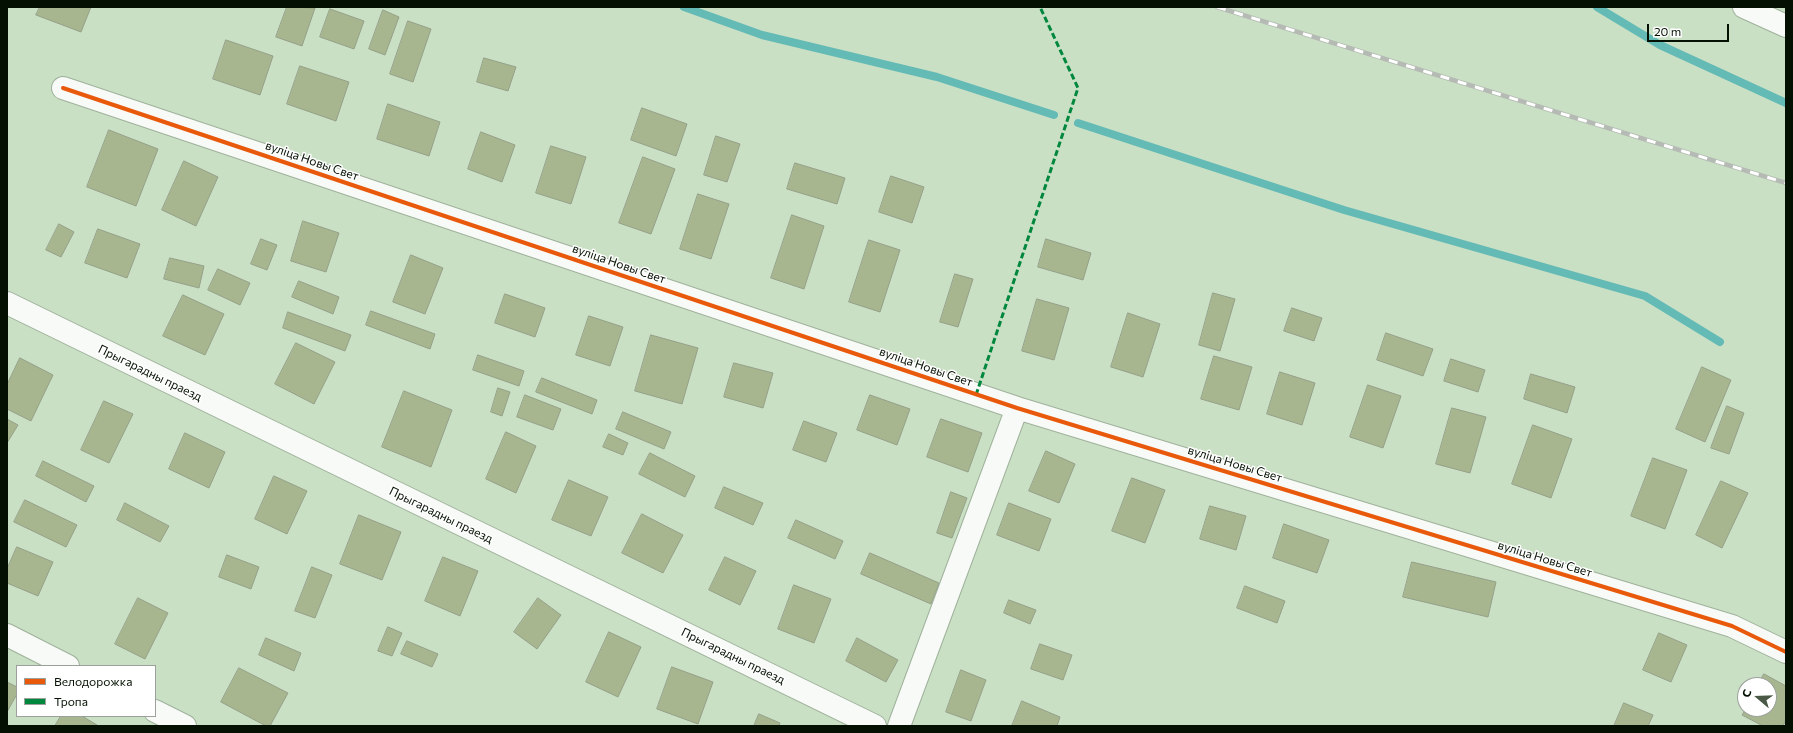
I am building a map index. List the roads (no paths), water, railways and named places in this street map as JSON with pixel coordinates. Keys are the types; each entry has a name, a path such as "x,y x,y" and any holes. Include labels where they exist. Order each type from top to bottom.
{"street":[{"path":"1744,7 1786,26"},
{"name":"вуліца Новы Свет","path":"63,88 1017,408 1732,626 1786,652"},
{"name":"Прыгарадны праезд","path":"7,303 875,726"},
{"path":"899,726 1017,408"},
{"path":"7,635 66,665"},
{"path":"156,712 185,726"}],"waterway":[{"path":"684,7 762,35 937,77 1054,115"},
{"path":"1597,7 1660,45 1786,103"},
{"path":"1078,123 1344,210 1645,296 1720,342"}],"railway":[{"path":"1217,7 1786,183"}]}
